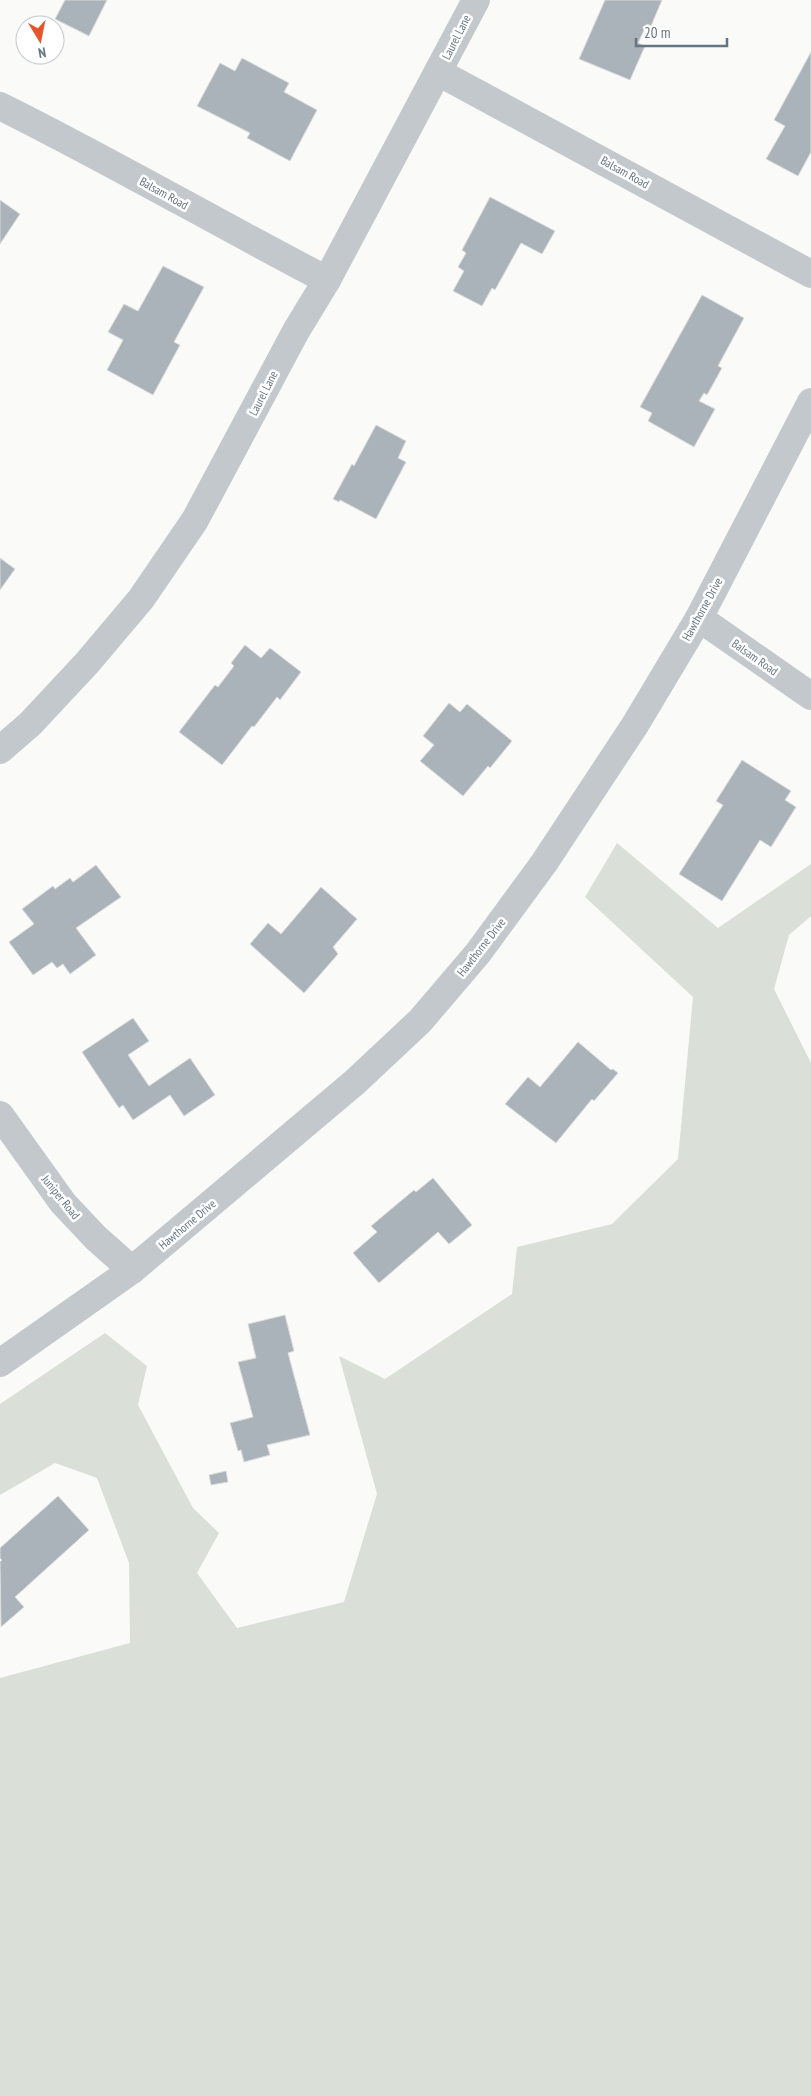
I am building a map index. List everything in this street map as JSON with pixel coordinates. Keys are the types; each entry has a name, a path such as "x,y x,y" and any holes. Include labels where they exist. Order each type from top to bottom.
{"street":[{"name":"Laurel Lane","path":"0,750 30,724 87,663 140,599 195,520 296,331 327,280 476,0"},
{"name":"Balsam Road","path":"438,72 811,274"},
{"name":"Balsam Road","path":"0,106 74,143 327,280"},
{"name":"Hawthorne Drive","path":"0,1364 132,1270 355,1082 420,1021 478,953 544,862 635,725 699,618 811,402"},
{"name":"Balsam Road","path":"699,618 811,696"},
{"name":"Juniper Road","path":"0,1115 63,1203 96,1238 132,1270"}],"shaded area":[{"path":"617,843 718,928 811,864 811,916 789,935 774,989 811,1063 811,2096 0,2096 0,1678 130,1643 129,1563 97,1478 55,1463 0,1495 0,1404 105,1333 147,1366 138,1405 193,1508 219,1533 197,1573 237,1628 344,1602 377,1494 339,1356 385,1379 512,1294 517,1247 612,1224 678,1159 693,997 585,897"}],"building":[{"path":"65,0 107,0 89,36 65,24 65,15 57,15"},
{"path":"605,0 662,0 651,26 647,24 638,43 645,46 630,80 579,59"},
{"path":"811,52 811,152 798,176 766,159 785,126 774,120"},
{"path":"242,58 289,83 284,92 317,110 290,161 247,138 250,133 197,106 220,63 235,71"},
{"path":"490,197 555,231 542,254 521,243 495,290 492,288 482,306 453,291 464,271 458,267 466,253 462,250"},
{"path":"0,200 20,214 0,244"},
{"path":"163,266 204,287 174,342 180,345 153,395 107,370 123,340 108,332 124,304 138,311"},
{"path":"702,295 744,318 718,366 722,368 707,395 704,393 699,401 715,409 694,447 648,421 652,413 640,407"},
{"path":"376,425 406,441 398,458 406,462 376,519 340,500 339,502 333,499 352,464 354,466"},
{"path":"0,558 15,569 0,590"},
{"path":"245,645 261,658 270,648 301,672 280,700 277,697 254,727 252,726 222,765 179,732 215,685 218,687 234,666 231,663"},
{"path":"449,703 460,712 467,704 512,741 490,768 488,766 463,796 420,761 434,745 423,736"},
{"path":"742,760 791,791 785,800 796,807 771,847 760,840 722,901 679,874 723,805 716,801"},
{"path":"96,865 121,897 76,928 96,955 70,974 63,964 57,968 52,962 33,975 9,942 34,924 22,909 53,886 55,889 70,878 73,882"},
{"path":"321,887 357,919 333,947 338,954 304,993 250,944 268,923 281,934"},
{"path":"133,1018 149,1041 128,1055 149,1086 190,1058 215,1095 184,1116 170,1095 133,1120 123,1105 119,1108 82,1052"},
{"path":"578,1042 611,1070 613,1069 618,1073 594,1101 592,1099 556,1143 505,1104 528,1077 540,1087"},
{"path":"433,1178 472,1225 449,1244 438,1232 379,1283 353,1253 377,1232 371,1226 414,1190 416,1192"},
{"path":"285,1315 294,1351 288,1353 310,1435 267,1445 270,1455 244,1462 241,1450 238,1451 230,1423 253,1417 238,1362 256,1358 248,1324"},
{"path":"226,1471 228,1482 211,1485 209,1475"},
{"path":"58,1496 89,1530 15,1597 24,1607 1,1627 0,1562 2,1560 0,1558 0,1548"}]}
